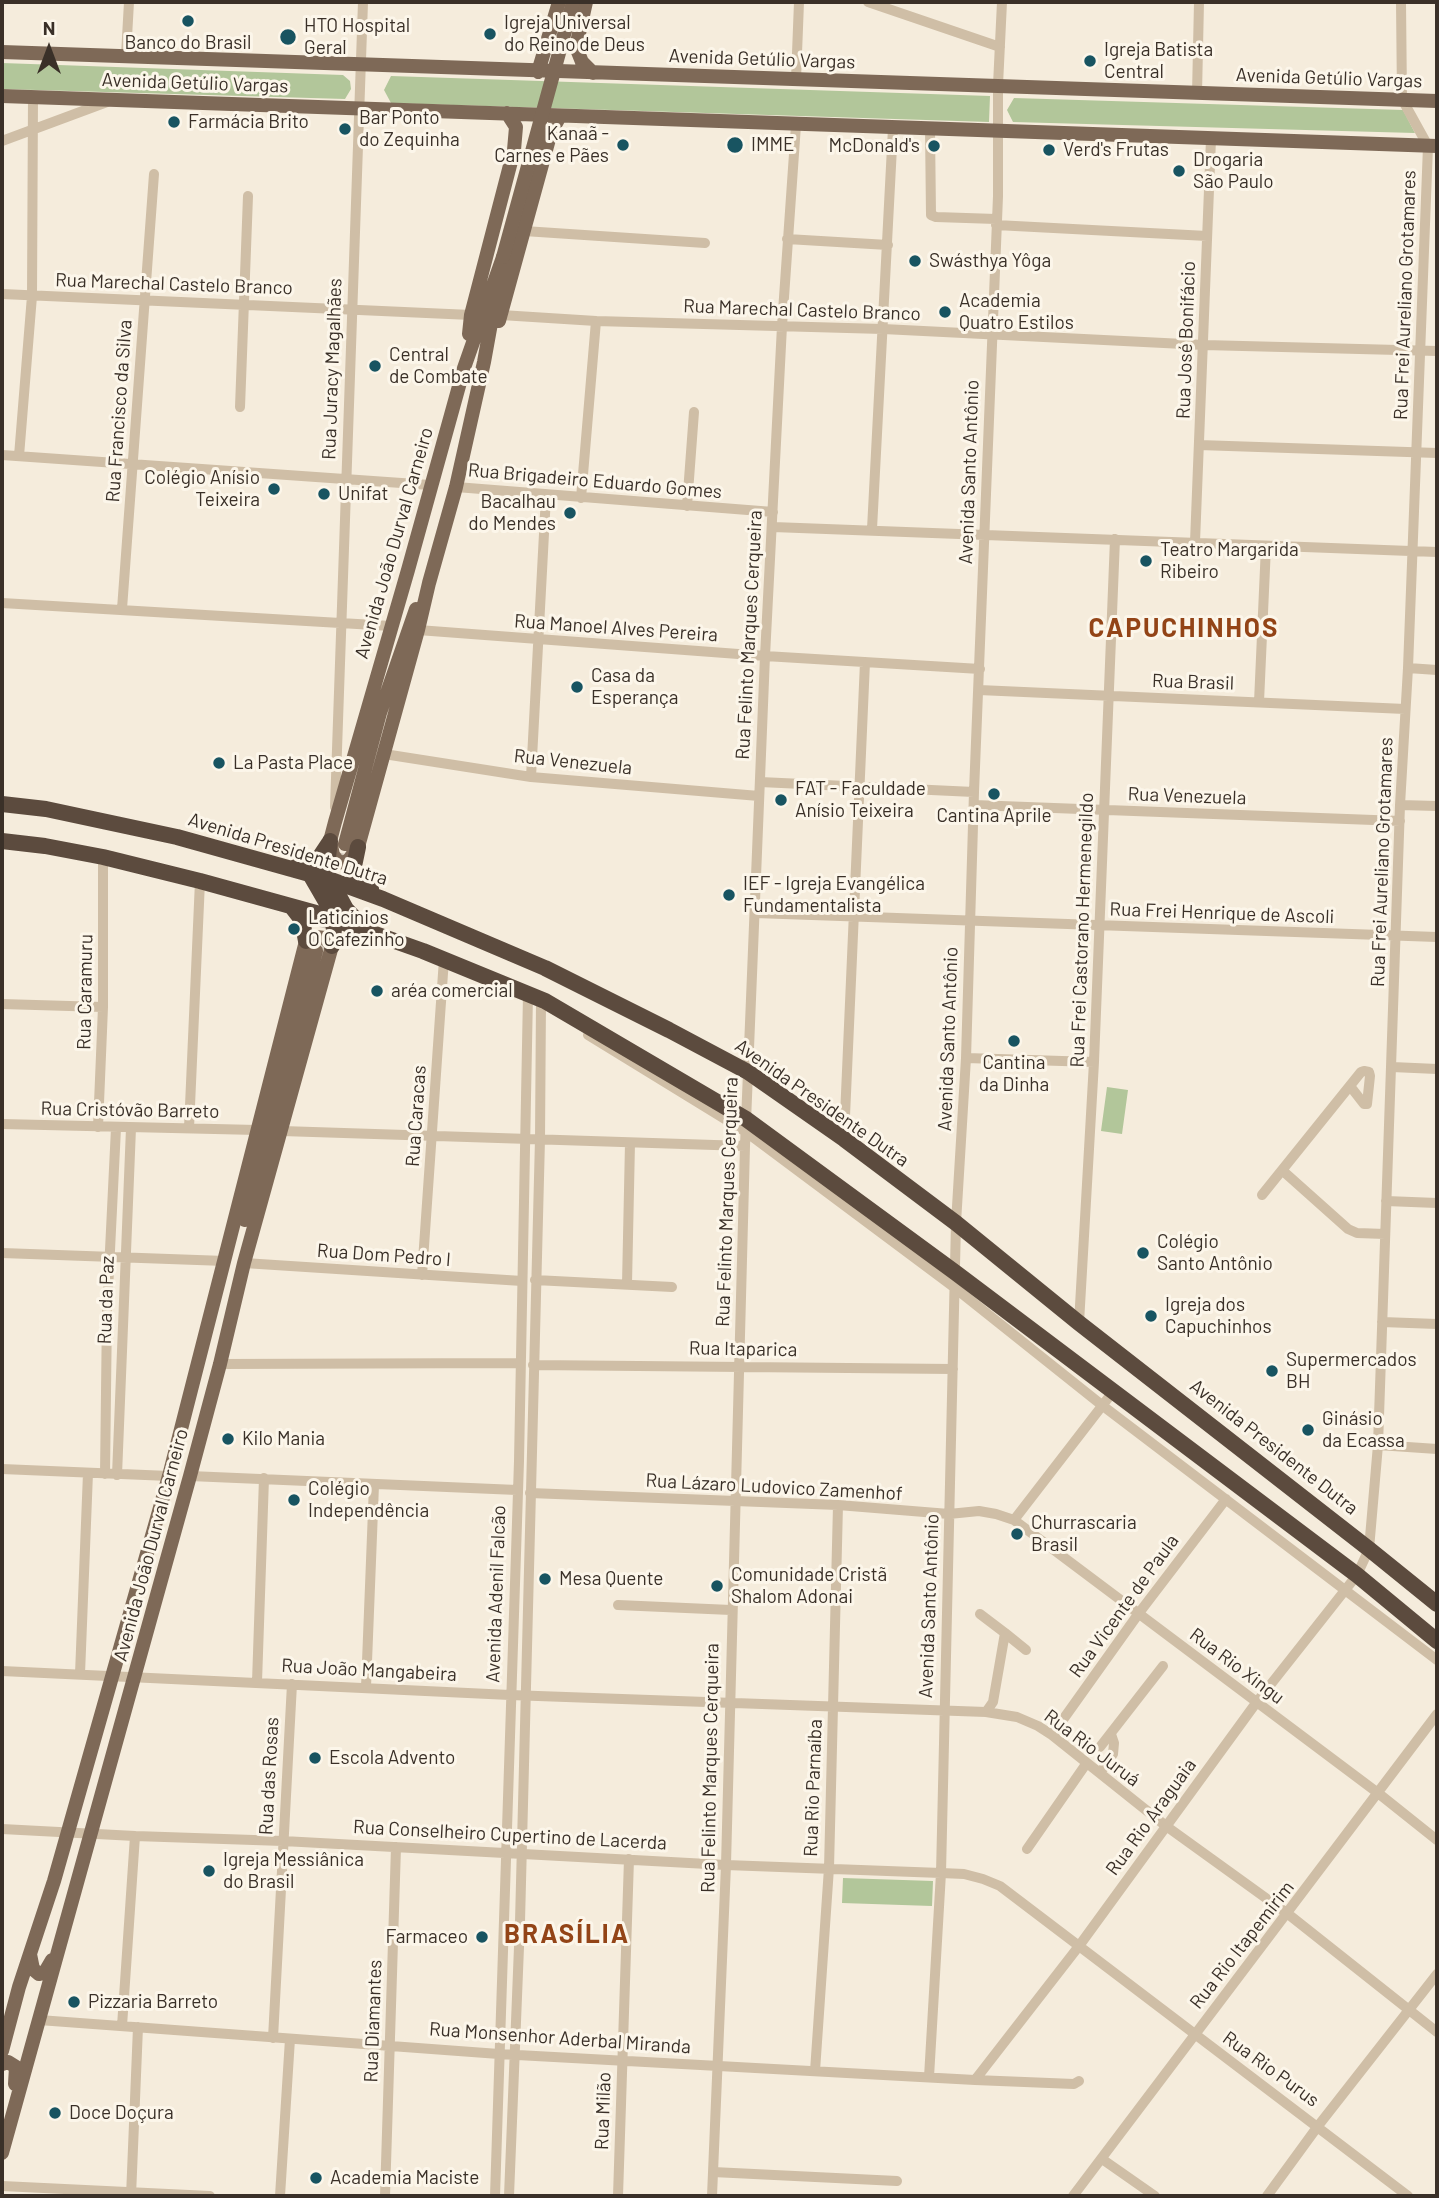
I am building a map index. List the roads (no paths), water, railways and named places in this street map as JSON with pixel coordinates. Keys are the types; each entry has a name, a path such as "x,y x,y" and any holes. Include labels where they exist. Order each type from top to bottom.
{"highway":[{"name":"Avenida Presidente Dutra","path":"2,804 46,809 177,837 331,880 383,899 545,968 748,1072 844,1139 956,1223 1437,1604"},
{"path":"2,841 103,857 292,907 444,959 538,998 746,1125 955,1280 1163,1440 1291,1526 1437,1641"},
{"path":"291,869 344,844"},
{"path":"344,844 326,866 326,873 346,909 366,931"},
{"path":"344,844 356,881 383,899"},
{"path":"312,876 329,907 332,946"},
{"path":"292,907 302,920 311,946"},
{"path":"332,946 345,937 366,931"}],"main road":[{"path":"538,72 559,2"},
{"name":"Avenida João Durval Carneiro","path":"576,40 585,2"},
{"name":"Avenida João Durval Carneiro","path":"344,844 335,822 406,579 430,485 464,368 503,257 585,2"},
{"path":"550,38 554,47 563,50 576,40"},
{"path":"576,40 577,54 593,73"},
{"name":"Avenida Getúlio Vargas","path":"2,52 1437,101"},
{"name":"Avenida Getúlio Vargas","path":"2,96 1432,146"},
{"path":"464,368 471,315 514,150 516,127 507,113"},
{"path":"484,362 501,316 551,132 560,116"},
{"path":"514,150 528,147 536,151 542,163"},
{"name":"Avenida João Durval Carneiro","path":"344,844 384,754 418,630 456,487 484,362 503,257"},
{"path":"396,661 406,579"},
{"path":"344,844 396,661 429,583"},
{"path":"225,1261 238,1246 311,946 320,937 332,946"},
{"name":"Avenida João Durval Carneiro","path":"2,2051 68,1832 169,1476 257,1130 311,946"},
{"name":"Avenida João Durval Carneiro","path":"2,2153 190,1476 244,1263 332,946"},
{"path":"238,1246 244,1263"},
{"path":"30,1954 33,1969 42,1974 48,1970 60,1944"},
{"path":"2,2064 12,2063 17,2070 9,2124"}],"street":[{"path":"126,55 129,2"},
{"name":"Rua Juracy Magalhães","path":"335,822 363,2"},
{"path":"796,79 799,2"},
{"path":"868,2 1000,47"},
{"name":"Avenida Santo Antônio","path":"929,2077 941,1873 956,1223 967,1058 1002,2"},
{"path":"1197,94 1199,2"},
{"path":"1401,2 1402,99 1432,146"},
{"path":"19,456 32,296 33,97"},
{"path":"2,141 113,100"},
{"name":"Rua Felinto Marques Cerqueira","path":"712,2196 726,1865 745,1146 759,796 782,326 796,125"},
{"path":"872,529 893,128"},
{"path":"930,129 931,215 936,217 1207,236"},
{"name":"Rua José Bonifácio","path":"1195,542 1211,139"},
{"name":"Rua Frei Aureliano Grotamares","path":"1357,1576 1370,1549 1378,1445 1400,806 1420,349 1432,146"},
{"name":"Rua Francisco da Silva","path":"122,609 154,174"},
{"path":"240,408 248,196"},
{"path":"524,231 705,243"},
{"path":"787,239 888,245"},
{"name":"Rua Marechal Castelo Branco","path":"2,294 471,315"},
{"name":"Rua Marechal Castelo Branco","path":"501,316 883,328 1204,345 1437,351"},
{"path":"580,498 596,321"},
{"path":"687,506 694,412"},
{"path":"1199,445 1437,453"},
{"path":"2,455 430,485"},
{"name":"Rua Brigadeiro Eduardo Gomes","path":"456,487 773,512"},
{"path":"531,777 546,496"},
{"path":"773,527 1437,552"},
{"name":"Rua Frei Castorano Hermenegildo","path":"1079,1323 1094,1062 1115,539"},
{"path":"1259,702 1266,546"},
{"path":"2,603 391,626"},
{"name":"Rua Manoel Alves Pereira","path":"418,630 979,669"},
{"path":"844,1139 864,662"},
{"path":"1408,668 1437,670"},
{"name":"Rua Brasil","path":"979,690 1405,709"},
{"name":"Rua Venezuela","path":"384,754 531,777 759,796"},
{"path":"760,782 974,792"},
{"name":"Rua Venezuela","path":"974,805 1400,821"},
{"path":"1400,806 1437,806"},
{"name":"Rua Caramuru","path":"98,1127 103,1007 103,857"},
{"path":"189,1128 200,881"},
{"name":"Rua Frei Henrique de Ascoli","path":"755,913 1437,937"},
{"name":"Rua Caracas","path":"422,1275 444,959"},
{"name":"Avenida Adenil Falcão","path":"495,2196 525,1192 538,998"},
{"name":"Avenida Adenil Falcão","path":"509,2196 520,1922 540,1139 538,998"},
{"path":"2,1004 103,1007"},
{"path":"967,1058 1094,1062"},
{"path":"1392,1067 1437,1069"},
{"path":"1262,1195 1350,1086"},
{"name":"Rua Cristóvão Barreto","path":"2,1124 257,1130"},
{"name":"Rua da Paz","path":"104,1474 107,1311 116,1128"},
{"name":"Rua da Paz","path":"117,1475 131,1128"},
{"path":"282,1131 745,1146"},
{"path":"627,1284 630,1143"},
{"path":"1283,1171 1348,1229 1357,1233 1385,1234"},
{"path":"525,1192 538,1192"},
{"path":"1387,1201 1437,1203"},
{"path":"2,1253 225,1261"},
{"name":"Rua Dom Pedro I","path":"244,1263 522,1281"},
{"path":"536,1280 672,1287"},
{"path":"107,1311 124,1312"},
{"path":"1382,1322 1437,1324"},
{"path":"220,1364 519,1363"},
{"name":"Rua Itaparica","path":"533,1364 953,1369"},
{"path":"1014,1520 1108,1399"},
{"path":"1163,1440 1226,1499 1436,1658"},
{"path":"1378,1445 1437,1448"},
{"path":"2,1469 169,1476"},
{"path":"80,1674 88,1473"},
{"path":"190,1476 517,1490"},
{"path":"257,1682 264,1478"},
{"path":"366,1687 374,1485"},
{"name":"Rua Lázaro Ludovico Zamenhof","path":"530,1493 838,1505 949,1514 979,1511 1014,1520"},
{"name":"Rua Vicente de Paula","path":"1052,1735 1139,1613 1226,1499"},
{"name":"Rua Rio Parnaíba","path":"815,2071 829,1868 838,1505"},
{"name":"Rua Rio Xingu","path":"1014,1520 1437,1840"},
{"path":"1278,1540 1291,1526"},
{"path":"515,1563 528,1564"},
{"name":"Rua Rio Araguaia","path":"975,2080 1079,1946 1255,1703 1357,1576"},
{"path":"618,1605 731,1610"},
{"path":"979,1614 1026,1650"},
{"path":"986,1712 993,1702 1005,1633"},
{"path":"1100,1747 1163,1666"},
{"name":"Rua João Mangabeira","path":"2,1671 510,1695 944,1710"},
{"name":"Rua das Rosas","path":"273,2038 292,1684"},
{"name":"Rua Rio Juruá","path":"944,1710 1017,1717 1052,1735 1166,1826 1288,1914 1437,2032"},
{"name":"Rua Rio Itapemirim","path":"1073,2196 1437,1714"},
{"path":"1100,1773 1113,1754 1111,1734"},
{"path":"1027,1849 1086,1764"},
{"name":"Rua Conselheiro Cupertino de Lacerda","path":"2,1829 726,1865 964,1874 1000,1886 1079,1946"},
{"path":"122,2026 135,1836"},
{"name":"Rua Diamantes","path":"385,2196 396,1847"},
{"name":"Rua Milão","path":"618,2196 629,1859"},
{"path":"503,1922 520,1922"},
{"name":"Rua Rio Purus","path":"1079,1946 1408,2196"},
{"path":"1267,2196 1437,1974"},
{"name":"Rua Monsenhor Aderbal Miranda","path":"39,2020 499,2054 975,2080 1074,2084 1079,2081"},
{"path":"131,2194 138,2027"},
{"path":"280,2196 290,2039"},
{"path":"1102,2159 1155,2196"},
{"path":"713,2172 897,2181"},
{"path":"495,2176 510,2176"},
{"path":"2,2186 210,2196"}],"tunnel":[{"path":"317,948 345,844"}],"place":[{"name":"Banco do Brasil","path":"188,21"},
{"name":"Igreja Universal do Reino de Deus","path":"490,34"},
{"name":"HTO Hospital Geral","path":"288,37"},
{"name":"Igreja Batista Central","path":"1090,61"},
{"name":"Farmácia Brito","path":"174,122"},
{"name":"Bar Ponto do Zequinha","path":"345,129"},
{"name":"Kanaã - Carnes e Pães","path":"623,145"},
{"name":"IMME","path":"735,145"},
{"name":"McDonald's","path":"934,146"},
{"name":"Verd's Frutas","path":"1049,150"},
{"name":"Drogaria São Paulo","path":"1179,171"},
{"name":"Swásthya Yôga","path":"915,261"},
{"name":"Academia Quatro Estilos","path":"945,312"},
{"name":"Central de Combate","path":"375,366"},
{"name":"Colégio Anísio Teixeira","path":"274,489"},
{"name":"Unifat","path":"324,494"},
{"name":"Bacalhau do Mendes","path":"570,513"},
{"name":"Teatro Margarida Ribeiro","path":"1146,561"},
{"name":"Casa da Esperança","path":"577,687"},
{"name":"La Pasta Place","path":"219,763"},
{"name":"Cantina Aprile","path":"994,794"},
{"name":"FAT - Faculdade Anísio Teixeira","path":"781,800"},
{"name":"IEF - Igreja Evangélica Fundamentalista","path":"729,895"},
{"name":"Laticínios O Cafezinho","path":"294,929"},
{"name":"aréa comercial","path":"377,991"},
{"name":"Cantina da Dinha","path":"1014,1041"},
{"name":"Colégio Santo Antônio","path":"1143,1253"},
{"name":"Igreja dos Capuchinhos","path":"1151,1316"},
{"name":"Supermercados BH","path":"1272,1371"},
{"name":"Ginásio da Ecassa","path":"1308,1430"},
{"name":"Kilo Mania","path":"228,1439"},
{"name":"Colégio Independência","path":"294,1500"},
{"name":"Churrascaria Brasil","path":"1017,1534"},
{"name":"Mesa Quente","path":"545,1579"},
{"name":"Comunidade Cristã Shalom Adonai","path":"717,1586"},
{"name":"Escola Advento","path":"315,1758"},
{"name":"Igreja Messiânica do Brasil","path":"209,1871"},
{"name":"Farmaceo","path":"482,1937"},
{"name":"Pizzaria Barreto","path":"74,2002"},
{"name":"Doce Doçura","path":"55,2113"},
{"name":"Academia Maciste","path":"316,2178"}],"district":[{"name":"CAPUCHINHOS","path":"1184,628"},
{"name":"BRASÍLIA","path":"567,1934"}]}
